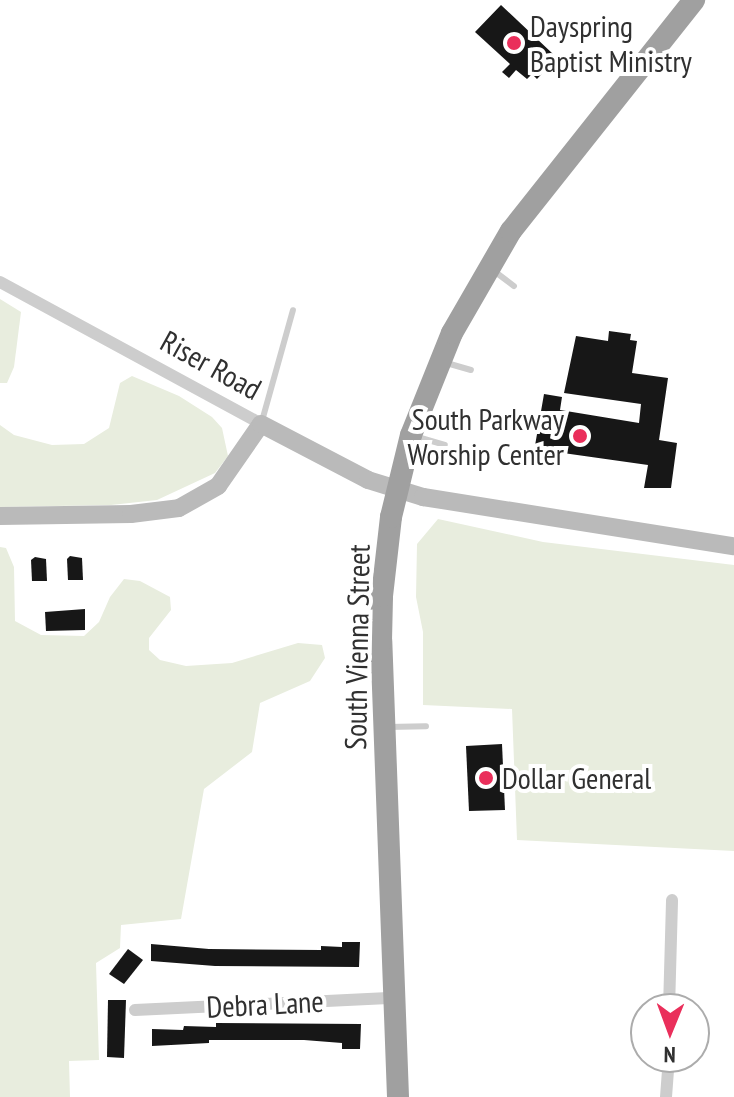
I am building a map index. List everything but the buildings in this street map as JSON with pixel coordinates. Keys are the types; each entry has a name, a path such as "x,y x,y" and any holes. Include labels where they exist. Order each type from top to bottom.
{"highway":[{"name":"South Vienna Street","path":"398,1097 383,727 382,596 398,490 411,435 439,361 488,267 531,203 694,0"}],"main road":[{"name":"Riser Road","path":"261,424 368,480 398,490 492,509 734,546"},
{"path":"0,516 131,514 179,508 218,486 261,424"}],"street":[{"name":"Riser Road","path":"0,282 261,424"},
{"path":"669,993 672,900"},
{"name":"Debra Lane","path":"135,1010 394,998"},
{"path":"666,1097 668,1073"}],"lane":[{"path":"488,267 514,286"},
{"path":"261,424 293,310"},
{"path":"439,361 471,370"},
{"path":"411,435 445,445"},
{"path":"383,727 426,726"}],"shaded area":[{"path":"0,299 21,312 14,367 7,383 0,383"},
{"path":"132,376 179,396 212,417 222,428 228,456 215,473 157,500 111,505 0,507 0,425 14,435 52,445 84,444 109,428 120,383"},
{"path":"438,519 543,542 734,565 734,851 517,840 512,709 423,705 423,632 416,597 417,544"},
{"path":"0,547 6,548 14,567 15,621 41,635 84,636 99,622 110,597 124,579 140,581 170,597 171,610 149,638 149,650 160,660 186,666 232,663 298,643 322,645 325,658 310,681 260,703 252,752 204,789 181,919 121,925 120,948 96,963 99,1060 69,1061 70,1097 0,1097"}],"place":[{"name":"Dayspring Baptist Ministry","path":"514,43"},
{"name":"South Parkway Worship Center","path":"580,436"},
{"name":"Dollar General","path":"486,778"}]}
